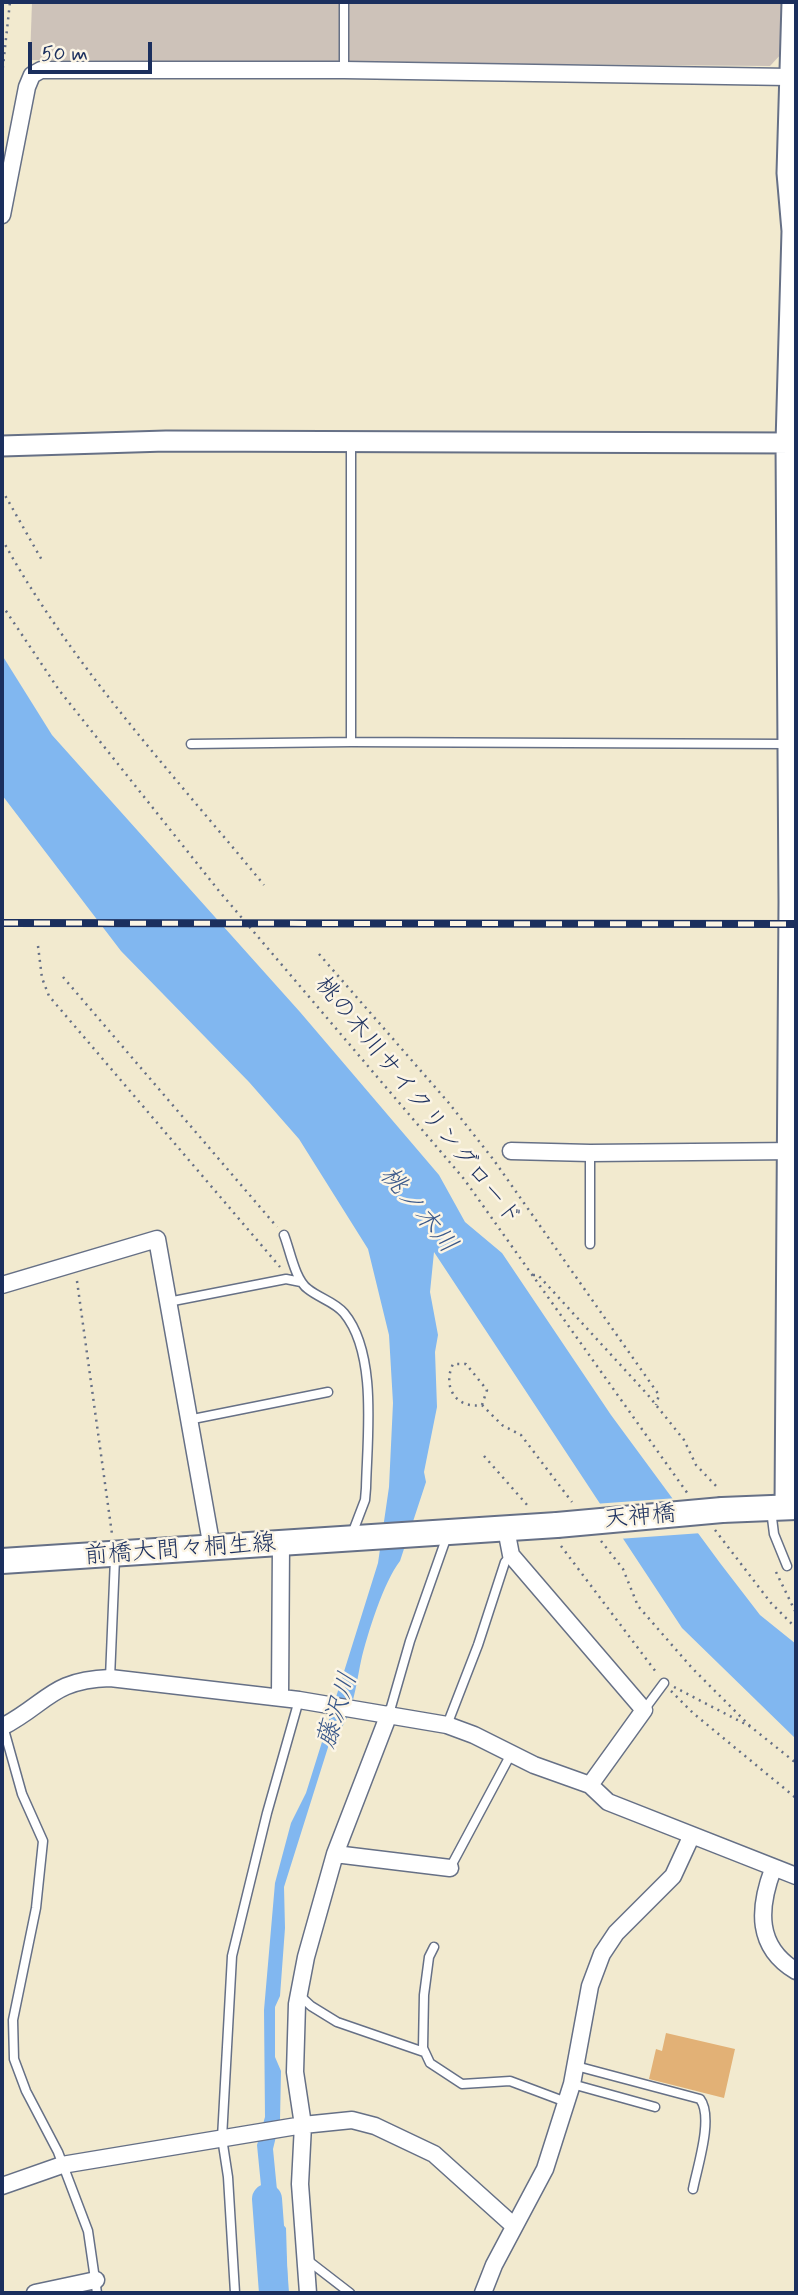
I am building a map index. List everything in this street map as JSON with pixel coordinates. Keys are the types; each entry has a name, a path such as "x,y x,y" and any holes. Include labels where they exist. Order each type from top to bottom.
{"main road":[{"path":"719,1510 784,1507"},
{"name":"天神橋","path":"551,1526 719,1510"},
{"path":"444,1533 551,1526"},
{"name":"前橋大間々桐生線","path":"2,1561 444,1533"}],"street":[{"path":"784,1507 791,1419 792,902 788,744 792,231 787,173 793,78 792,2"},
{"path":"2,215 27,87 32,75 41,70 344,70 793,78"},
{"path":"2,446 166,441 791,443"},
{"path":"511,1150 590,1153 792,1151"},
{"path":"2,1285 157,1240 212,1548"},
{"path":"506,1529 510,1555 646,1705 590,1784"},
{"path":"280,1697 281,1544"},
{"path":"2,1727 62,1686 82,1679 110,1678 280,1697 447,1725 512,1752 534,1766 590,1784 608,1802 773,1869 796,1875"},
{"path":"308,2293 295,2072 298,1994 335,1854 386,1714"},
{"path":"483,2293 514,2227 538,2187 572,2084 590,1986 602,1954 615,1933 673,1875 691,1837"},
{"path":"335,1854 450,1868"},
{"path":"773,1869 764,1914 765,1937 774,1955 796,1971"},
{"path":"2,2186 62,2165 227,2137 352,2120 375,2126 434,2154 514,2227"},
{"path":"35,2293 97,2286"}],"lane":[{"path":"344,2 344,70"},
{"path":"351,441 351,742"},
{"path":"191,744 788,744"},
{"path":"590,1153 590,1244"},
{"path":"284,1235 301,1282"},
{"path":"168,1301 292,1280 301,1282 343,1312 352,1326 363,1357 367,1388 365,1500 353,1539"},
{"path":"188,1420 328,1392"},
{"path":"784,1507 774,1534 787,1566"},
{"path":"386,1714 444,1533"},
{"path":"110,1678 115,1555"},
{"path":"447,1725 510,1555"},
{"path":"646,1705 664,1683"},
{"path":"235,2293 227,2137 232,1956 267,1813 305,1701"},
{"path":"2,1727 22,1794 43,1841 36,1908 13,2020 14,2059 26,2091 62,2165 88,2231 97,2286"},
{"path":"450,1868 512,1752"},
{"path":"434,1947 429,1957 426,1978 424,2052 430,2063 454,2081 467,2085 510,2081 566,2102"},
{"path":"298,1994 311,2006 337,2022 424,2052"},
{"path":"576,2066 700,2099 704,2104 705,2129 693,2189"},
{"path":"572,2084 655,2108"},
{"path":"306,2259 350,2293"}],"path":[{"path":"2,75 10,2"},
{"path":"2,491 43,562"},
{"path":"2,539 16,565 91,674 264,885"},
{"name":"桃の木川サイクリングロード","path":"2,605 59,690 219,891 464,1179 691,1497"},
{"path":"38,946 41,978 49,996 292,1280"},
{"path":"319,954 448,1102 493,1159 659,1395 656,1405"},
{"path":"63,977 284,1235"},
{"path":"74,1264 115,1555"},
{"path":"533,1275 538,1275 656,1405 684,1440 771,1603 796,1628"},
{"path":"484,1456 551,1526 664,1683 693,1713 796,1798"},
{"path":"664,1683 751,1727 796,1763"}],"shaded area":[{"path":"32,2 782,2 783,52 770,66 30,60"}],"water":[{"name":"桃ノ木川","path":"2,655 52,735 300,1012 439,1175 465,1222 502,1253 611,1415 720,1563 760,1615 796,1644 796,1739 682,1628 434,1252 430,1292 438,1335 435,1352 437,1407 424,1472 426,1482 400,1561 388,1581 372,1623 348,1714 338,1733 330,1741 284,1887 285,1928 280,1996 275,2007 275,2057 281,2071 280,2120 273,2149 280,2221 286,2228 288,2293 283,2293 275,2244 256,2231 263,2206 257,2145 265,2117 264,2010 275,1883 291,1823 306,1793 378,1563 389,1487 393,1403 389,1335 368,1249 299,1139 249,1082 121,951 2,795"}],"pier":[{"path":"677,1498 702,1533 618,1539 594,1504"}],"building":[{"path":"666,2033 735,2049 724,2098 649,2079 656,2049 662,2051"}],"waterway":[{"name":"藤沢川","path":"267,2199 274,2293"}],"railway":[{"path":"2,923 796,924"}]}
